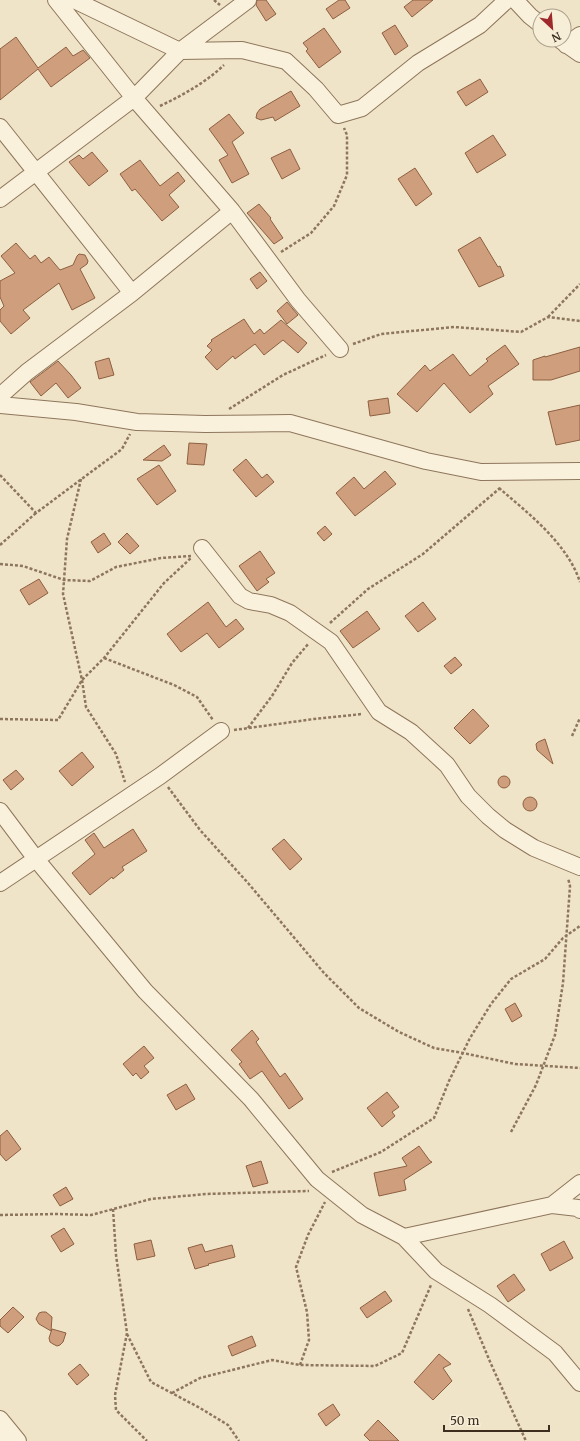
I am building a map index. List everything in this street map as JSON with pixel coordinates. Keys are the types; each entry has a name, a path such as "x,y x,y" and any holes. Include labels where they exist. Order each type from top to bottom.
{"street":[{"path":"56,0 134,98 232,211 298,300 340,349"},
{"path":"74,0 180,51 242,50 286,61 316,89 338,115 362,108 418,63 480,25 507,0"},
{"path":"0,199 134,98 180,51 248,0"},
{"path":"515,0 532,18"},
{"path":"572,48 580,54"},
{"path":"0,128 132,293"},
{"path":"0,396 27,372 132,293 232,211"},
{"path":"0,405 76,412 137,422 205,424 290,423 426,461 481,472 580,471"},
{"path":"202,548 240,596 250,601 271,605 290,613 331,642 379,712 411,732 448,765 468,796 480,809 505,830 534,848 580,867"},
{"path":"0,884 160,776 221,731"},
{"path":"0,811 36,859 146,991 250,1098 317,1179 362,1215 404,1237 436,1271 490,1305 555,1353 580,1383"},
{"path":"552,1205 580,1183"},
{"path":"404,1237 552,1205 578,1208 580,1210"},
{"path":"0,1419 18,1441"}],"path":[{"path":"147,112 182,96 214,75 225,65"},
{"path":"268,260 311,233 334,206 348,175 347,135 338,115"},
{"path":"224,412 283,375 340,349 381,334 454,327 521,332 548,317 580,284"},
{"path":"548,317 580,321"},
{"path":"0,545 36,513 122,449 137,422"},
{"path":"481,472 545,528 580,573"},
{"path":"0,475 36,513"},
{"path":"81,479 67,539 62,594 82,680 86,707 116,754 129,797"},
{"path":"248,728 272,696 292,663 318,633 368,589 423,554 500,488"},
{"path":"0,564 23,566 64,580 90,581 116,568 161,558 193,556 164,582 104,658 82,680 58,720 0,719"},
{"path":"576,568 580,582"},
{"path":"104,658 174,685 197,697 221,731 379,712"},
{"path":"572,736 580,718"},
{"path":"160,776 200,830 248,883 324,973 359,1008 399,1032 434,1048 515,1064 580,1068"},
{"path":"511,1132 536,1085 555,1035 563,983 570,886 564,860"},
{"path":"317,1179 381,1152 434,1118 470,1038 491,1004 511,979 545,959 567,936 580,926"},
{"path":"0,1215 91,1215 159,1198 206,1194 331,1190 308,1235 296,1267 307,1312 309,1340 300,1365"},
{"path":"114,1209 116,1255 127,1333 151,1382 228,1425 239,1441"},
{"path":"172,1393 200,1378 272,1360 300,1365 375,1366 402,1353 436,1271"},
{"path":"467,1306 491,1364 526,1441"},
{"path":"127,1333 115,1395 116,1410 147,1441"}],"building":[{"path":"257,0 266,0 276,14 266,21 256,5"},
{"path":"339,0 345,0 350,8 333,19 326,9"},
{"path":"413,0 433,0 412,17 404,7"},
{"path":"395,25 408,46 395,55 382,33"},
{"path":"324,28 341,52 319,68 306,51 308,49 303,43"},
{"path":"16,37 38,68 66,47 73,56 83,50 90,58 51,87 38,69 0,100 0,49"},
{"path":"480,79 488,92 466,106 457,92"},
{"path":"291,91 300,106 275,121 273,117 261,120 256,118 260,109"},
{"path":"229,114 244,133 232,142 249,174 232,183 219,160 228,155 209,129"},
{"path":"493,135 506,155 477,173 465,153"},
{"path":"290,149 300,169 282,179 271,158"},
{"path":"92,152 108,171 89,186 69,162 79,155 83,159"},
{"path":"140,160 160,186 178,172 185,181 169,195 179,207 162,221 135,189 132,191 120,174"},
{"path":"415,168 432,194 416,206 398,179"},
{"path":"259,204 271,218 270,219 283,238 274,244 247,213"},
{"path":"480,237 498,267 500,266 504,276 479,287 458,250"},
{"path":"16,243 30,259 35,255 41,263 49,257 60,270 73,265 79,254 85,255 88,261 87,264 80,269 95,298 72,310 59,283 23,310 30,318 11,334 0,321 0,310 4,306 0,297 0,281 15,273 1,256"},
{"path":"260,272 267,281 257,289 250,279"},
{"path":"287,302 298,315 287,324 277,311"},
{"path":"244,319 254,334 260,329 264,334 281,320 307,343 298,353 283,340 264,355 255,344 235,359 233,356 217,370 205,357 212,350 207,346 212,341 211,340"},
{"path":"505,345 519,364 488,386 493,394 470,413 444,383 417,412 397,394 425,365 430,371 453,354 470,376 488,361 486,359"},
{"path":"580,347 580,371 551,380 533,380 533,360"},
{"path":"109,358 114,375 99,379 95,362"},
{"path":"58,361 81,388 68,398 56,383 41,396 30,382"},
{"path":"388,398 390,413 370,416 368,401"},
{"path":"580,405 580,440 556,445 548,412"},
{"path":"189,443 207,444 204,465 187,464"},
{"path":"164,445 171,455 162,461 143,460"},
{"path":"246,459 262,478 267,474 274,482 256,497 233,470"},
{"path":"159,465 176,491 157,505 137,479"},
{"path":"385,471 396,484 355,516 336,493 354,477 364,489"},
{"path":"325,526 332,534 324,541 317,533"},
{"path":"104,533 111,544 98,553 91,542"},
{"path":"127,533 139,546 130,554 118,542"},
{"path":"260,551 275,573 266,579 269,582 257,591 239,566"},
{"path":"39,579 48,593 29,605 20,590"},
{"path":"208,602 226,627 236,619 244,629 219,648 207,633 181,652 167,634"},
{"path":"423,602 436,619 418,632 405,616"},
{"path":"367,611 380,629 353,648 340,631"},
{"path":"455,657 462,665 451,674 444,666"},
{"path":"473,709 489,726 470,744 454,728"},
{"path":"545,739 553,764 537,750 536,744"},
{"path":"82,752 94,767 72,786 59,771"},
{"path":"16,770 24,779 11,790 3,780"},
{"path":"502,776 506,776 510,782 506,788 502,788 498,784 498,780"},
{"path":"527,797 533,797 537,801 537,807 533,811 527,811 523,807 523,801"},
{"path":"133,829 147,851 122,867 124,870 113,879 112,877 90,895 72,873 95,854 85,840 94,833 104,848"},
{"path":"284,839 302,859 290,870 272,849"},
{"path":"515,1003 522,1016 512,1022 505,1009"},
{"path":"252,1030 259,1039 256,1042 280,1077 285,1073 303,1099 289,1109 262,1071 250,1079 239,1064 242,1062 231,1050"},
{"path":"144,1046 154,1058 144,1066 149,1072 141,1079 136,1073 133,1076 123,1064"},
{"path":"186,1084 195,1099 176,1110 167,1095"},
{"path":"387,1092 399,1107 392,1112 395,1116 382,1127 367,1108"},
{"path":"7,1130 21,1149 6,1161 0,1154 0,1136"},
{"path":"419,1146 432,1162 404,1180 406,1190 379,1196 374,1173 407,1166 402,1158"},
{"path":"261,1161 268,1183 253,1187 246,1166"},
{"path":"66,1187 73,1199 60,1206 53,1195"},
{"path":"64,1228 74,1244 61,1252 51,1236"},
{"path":"151,1240 155,1256 137,1260 134,1244"},
{"path":"564,1241 573,1258 550,1271 541,1254"},
{"path":"202,1244 205,1252 232,1245 235,1257 195,1269 188,1248"},
{"path":"514,1274 525,1290 508,1302 497,1286"},
{"path":"385,1291 392,1301 367,1318 360,1308"},
{"path":"13,1307 24,1317 8,1333 0,1326 0,1320"},
{"path":"46,1312 52,1317 51,1331 39,1324 36,1319 39,1313"},
{"path":"52,1329 66,1333 63,1342 60,1345 57,1346 50,1342 49,1338"},
{"path":"252,1336 256,1346 232,1356 228,1346"},
{"path":"439,1354 451,1364 443,1368 452,1381 433,1400 414,1382"},
{"path":"80,1364 89,1375 77,1385 68,1374"},
{"path":"333,1404 340,1415 326,1426 318,1414"},
{"path":"378,1420 399,1441 370,1441 364,1435"}]}
